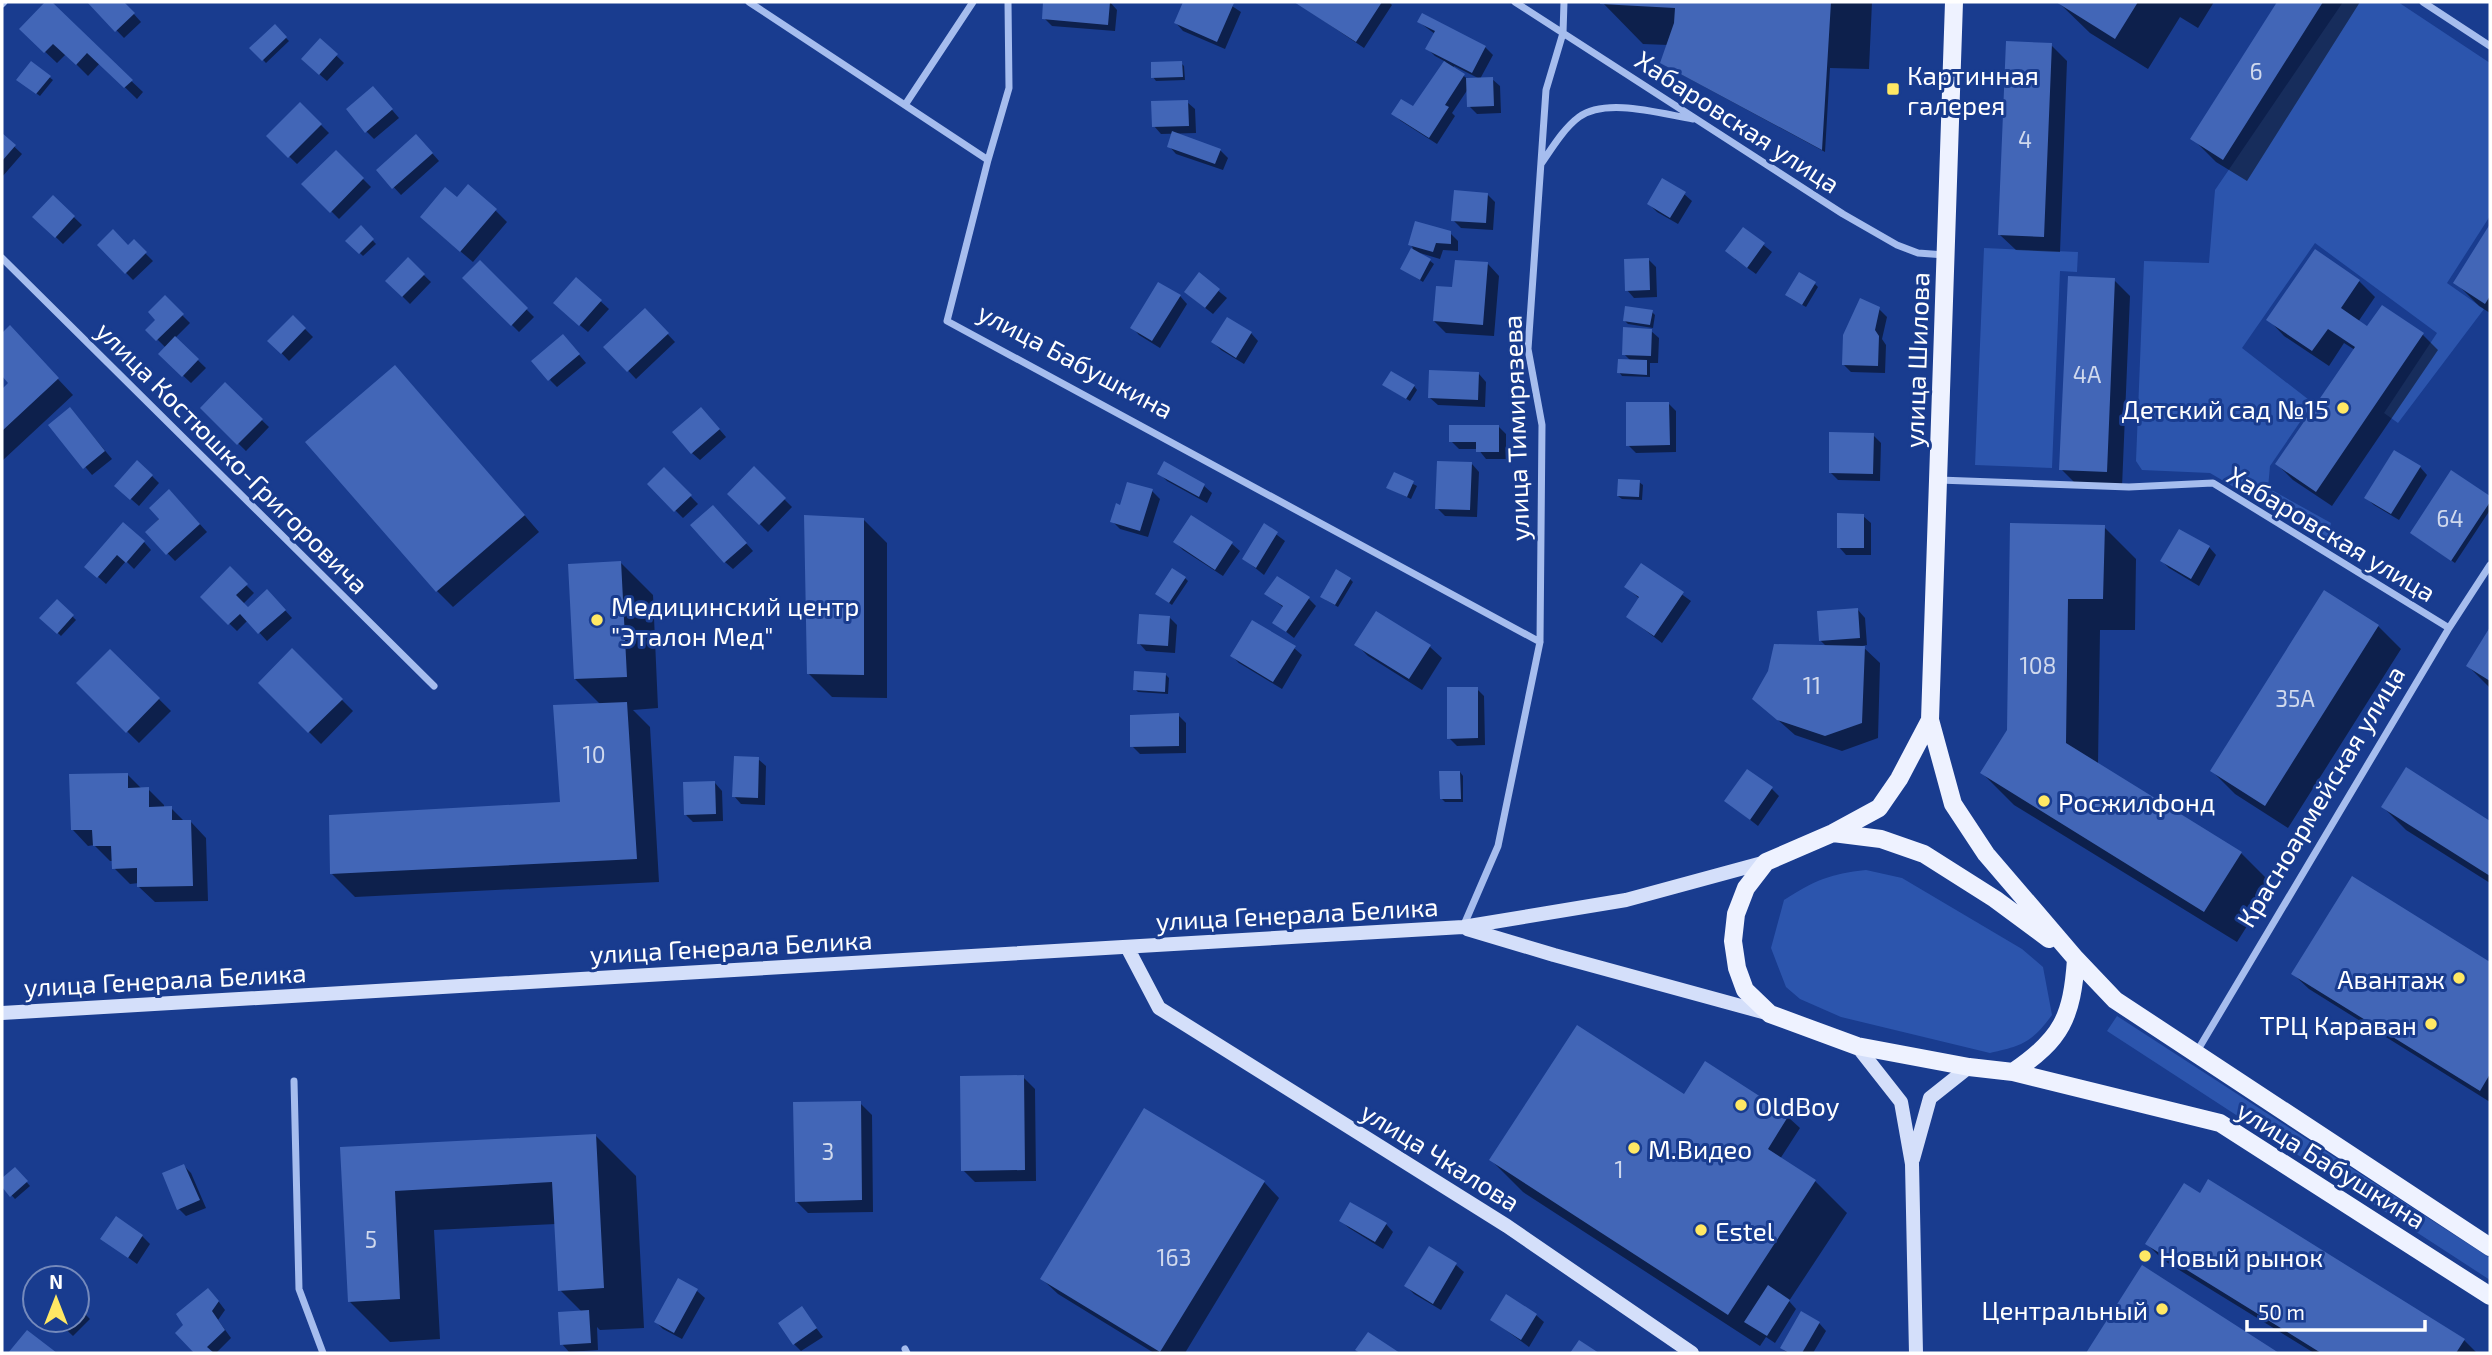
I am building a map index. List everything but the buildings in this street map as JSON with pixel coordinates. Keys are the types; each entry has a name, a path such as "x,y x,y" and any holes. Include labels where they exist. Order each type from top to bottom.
{"main road":[{"name":"улица Шилова","path":"1930,720 1954,2"},
{"path":"1462,927 1626,900 1766,862 1833,833 1879,808 1899,779 1930,720"},
{"path":"1930,720 1953,804 1986,854 2076,959 2073,992 2062,1028 2039,1055 2013,1072"},
{"path":"1833,833 1881,839 1924,854 1995,899 2076,959"},
{"path":"1766,862 1746,888 1736,915 1733,941 1737,968 1745,990 1770,1014"},
{"path":"1462,927 1770,1014"},
{"name":"улица Генерала Белика","path":"2,1013 1462,927"},
{"name":"улица Чкалова","path":"1127,947 1159,1008 1507,1226 1692,1353"},
{"name":"улица Бабушкина","path":"2076,959 2115,1000 2490,1247"},
{"name":"улица Бабушкина","path":"1770,1014 1857,1045 1969,1067 2013,1072 2220,1123 2490,1296"},
{"path":"1857,1045 1901,1102 1912,1164 1916,1353"},
{"path":"1912,1164 1930,1098 1969,1067"}],"street":[{"path":"749,2 988,160 1009,88 1008,2"},
{"path":"905,105 973,2"},
{"name":"Хабаровская улица","path":"1515,2 1843,214 1897,245 1918,253 1946,255"},
{"name":"улица Тимирязева","path":"1462,927 1498,846 1540,642 1542,425 1528,349 1546,90 1563,33 1564,2"},
{"path":"2423,2 2490,46"},
{"path":"1541,164 1561,136 1580,116 1602,107 1643,110 1698,120"},
{"name":"улица Бабушкина","path":"988,160 947,321 1540,642"},
{"name":"улица Костюшко-Григоровича","path":"2,258 434,686"},
{"name":"Хабаровская улица","path":"1938,480 2129,487 2213,483 2449,628"},
{"name":"Красноармейская улица","path":"2195,1054 2449,628 2490,565"},
{"path":"294,1081 299,1289 323,1353"}],"shaded area":[{"path":"2343,2 2398,2 2490,63 2490,216 2447,283 2484,309 2398,423 2384,413 2437,333 2315,243 2242,348 2313,403 2270,466 2268,488 2331,523 2327,542 2210,473 2142,470 2136,461 2144,261 2209,263 2215,190"},
{"path":"1984,248 2078,252 2077,272 2060,271 2052,468 1975,465"},
{"path":"1866,870 1902,878 2022,949 2043,967 2052,1015 2039,1031 2019,1045 1990,1053 1841,1017 1800,999 1786,987 1771,948 1784,900 1823,879"},
{"path":"2117,1016 2490,1258 2490,1280 2107,1031"}],"place":[{"name":"Картинная галерея","path":"1893,89"},
{"name":"Детский сад №15","path":"2343,408"},
{"name":"Медицинский центр \"Эталон Мед\"","path":"597,620"},
{"name":"Росжилфонд","path":"2044,801"},
{"name":"Авантаж","path":"2459,978"},
{"name":"ТРЦ Караван","path":"2431,1024"},
{"name":"OldBoy","path":"1741,1105"},
{"name":"М.Видео","path":"1634,1148"},
{"name":"Estel","path":"1701,1230"},
{"name":"Новый рынок","path":"2145,1256"},
{"name":"Центральный","path":"2162,1309"}]}
